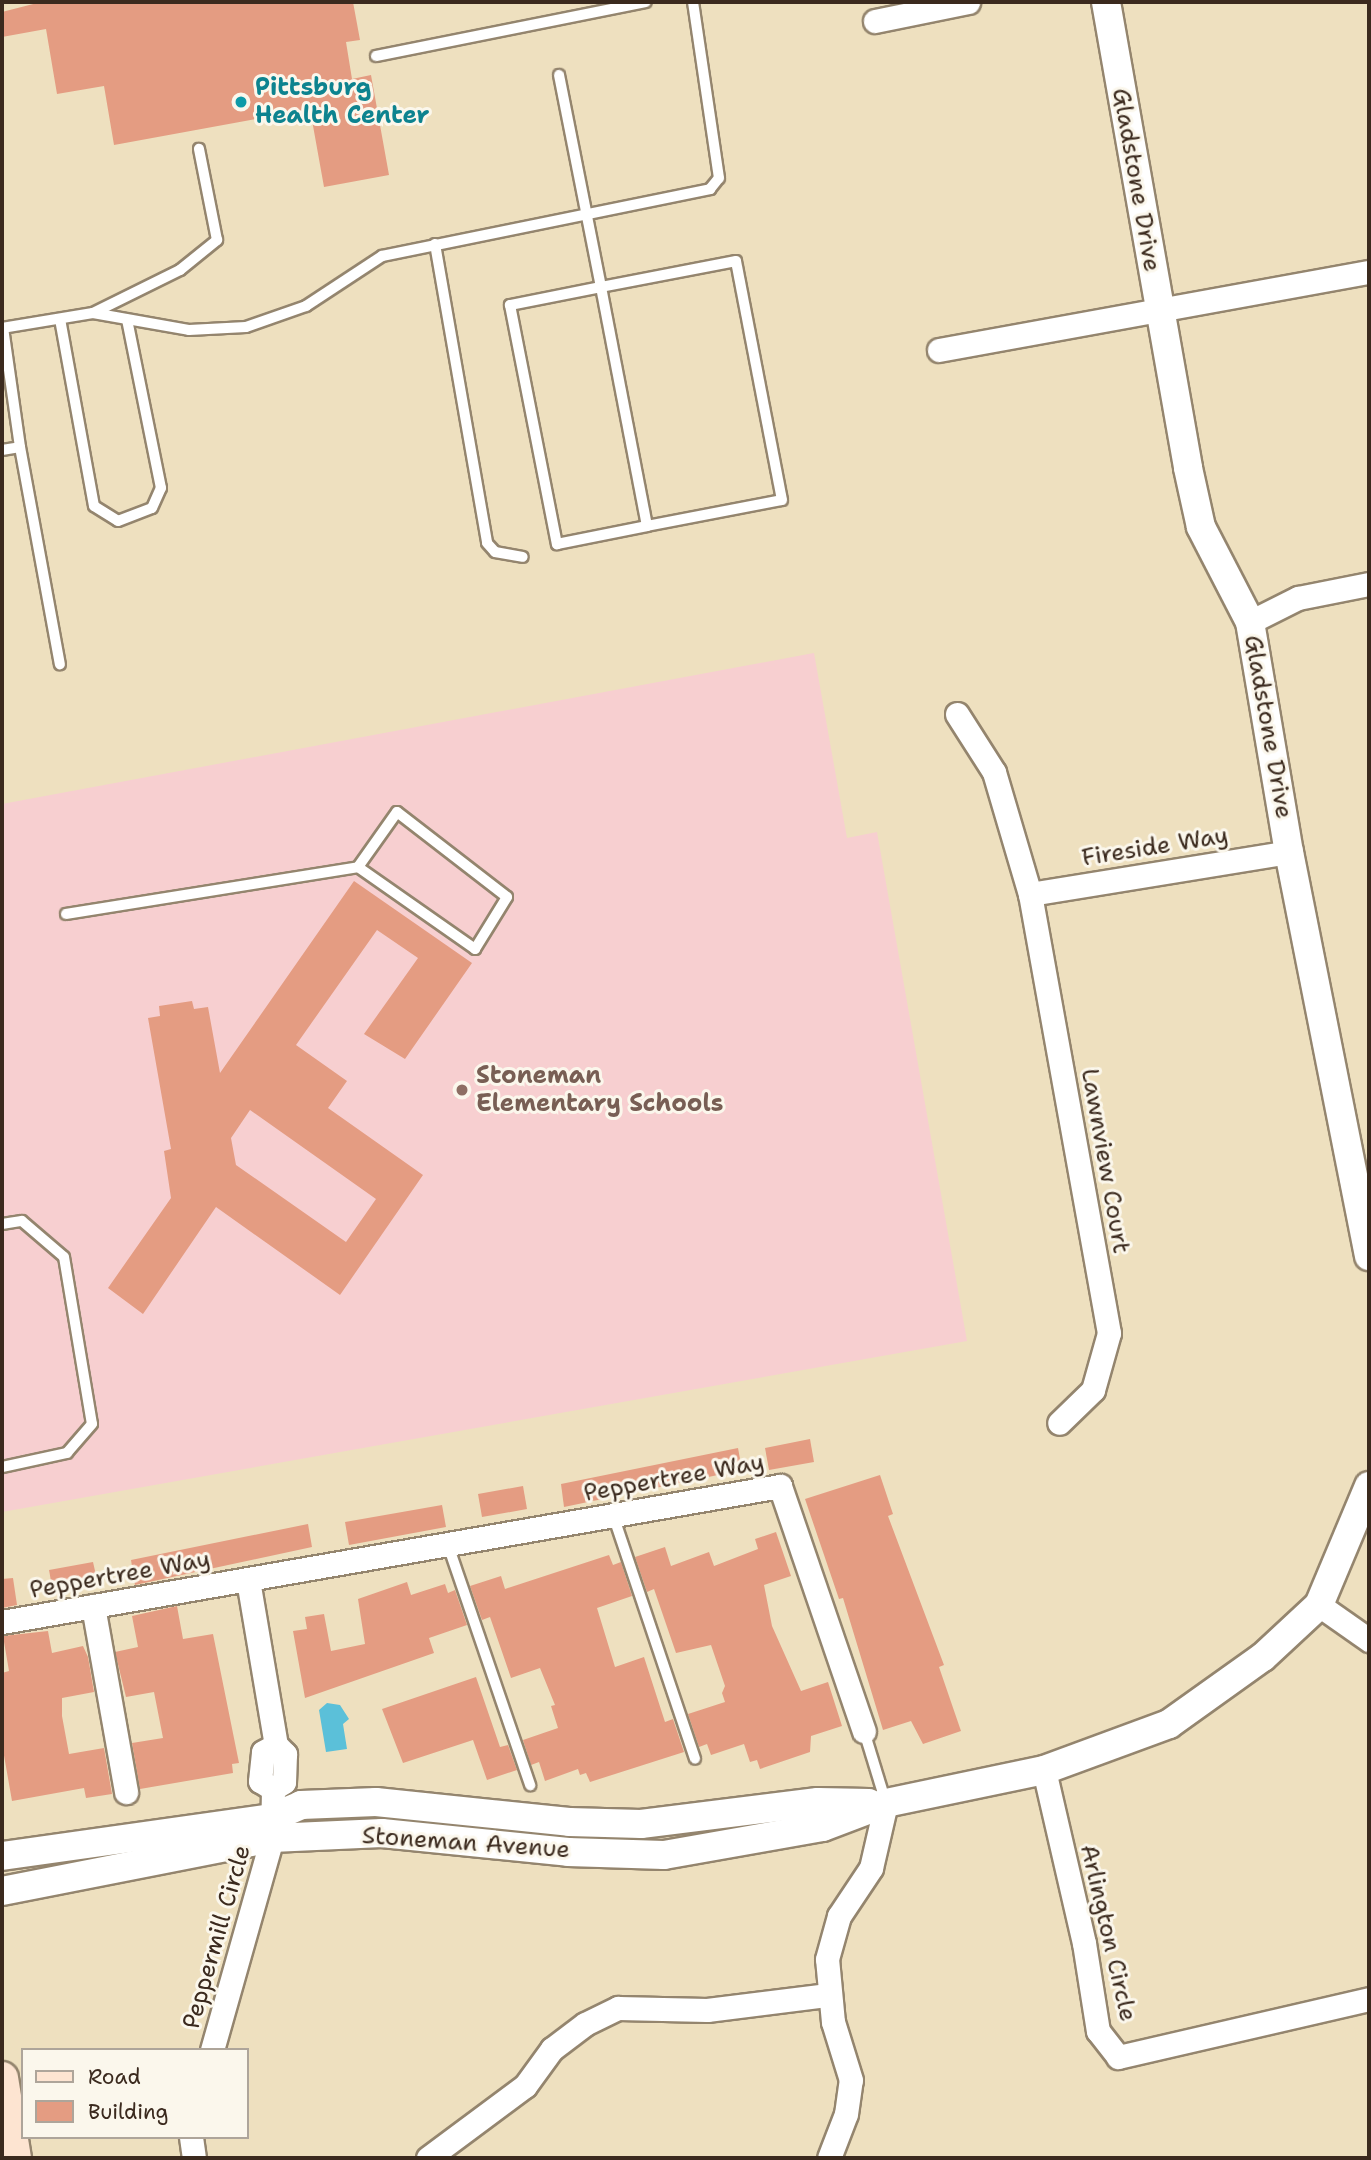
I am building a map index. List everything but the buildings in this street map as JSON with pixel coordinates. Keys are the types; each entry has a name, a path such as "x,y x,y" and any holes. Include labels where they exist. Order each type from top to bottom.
{"main road":[{"path":"2,2078 15,2158"}],"street":[{"path":"875,21 968,2"},
{"name":"Gladstone Drive","path":"1106,2 1158,311 1201,527 1250,622 1289,852 1369,1256"},
{"path":"939,350 1369,272"},
{"path":"1250,622 1298,598 1369,584"},
{"name":"Lawnview Court","path":"957,713 994,772 1030,894 1109,1332 1093,1390 1059,1423"},
{"name":"Fireside Way","path":"1030,894 1289,852"},
{"name":"Peppertree Way","path":"2,1622 780,1486 864,1731"},
{"path":"1044,1770 1170,1724 1263,1657 1319,1605 1369,1486"},
{"name":"Peppertree Way","path":"248,1580 274,1715 276,1745 285,1754 284,1782 273,1789 272,1828"},
{"path":"1319,1605 1369,1640"},
{"path":"93,1606 126,1792"},
{"name":"Stoneman Avenue","path":"2,1856 272,1828 382,1833 569,1852 664,1855 823,1827 886,1803 1044,1770"},
{"name":"Arlington Circle","path":"1044,1770 1084,1943 1098,2031 1118,2057 1369,1999"},
{"path":"829,2158 846,2114 851,2080 828,1995 827,1959 839,1916 871,1868 886,1803"},
{"name":"Stoneman Avenue","path":"2,1891 272,1828"},
{"name":"Peppermill Circle","path":"213,2048 272,1828"},
{"path":"428,2158 525,2086 552,2049 584,2024 618,2008 707,2010 828,1995"},
{"path":"191,2139 194,2158"}],"lane":[{"path":"376,56 646,2"},
{"path":"93,313 189,330 218,331 276,320 331,293 382,256 710,190 719,178 693,2"},
{"path":"559,75 647,526"},
{"path":"60,664 20,447 2,328 93,313 180,270 217,240 199,149"},
{"path":"435,244 487,542 495,552 523,557"},
{"path":"736,261 782,500 556,544 510,305 601,287 736,261"},
{"path":"60,318 94,506 118,521 152,508 161,488 127,319"},
{"path":"2,450 20,447"},
{"path":"66,914 358,867 475,949 506,897 397,812 358,867"},
{"path":"2,1224 22,1221 64,1257 92,1424 67,1453 2,1466"},
{"path":"613,1515 695,1759"},
{"path":"448,1545 530,1785"},
{"name":"Peppertree Way","path":"864,1731 886,1803"}],"shaded area":[{"name":"Stoneman Elementary Schools","path":"814,653 847,838 877,832 967,1341 2,1512 2,804"}],"water":[{"path":"327,1703 340,1705 349,1719 343,1724 347,1749 326,1752 319,1710"}],"place":[{"name":"Pittsburg Health Center","path":"241,102"},
{"name":"Stoneman Elementary Schools","path":"462,1090"}]}
